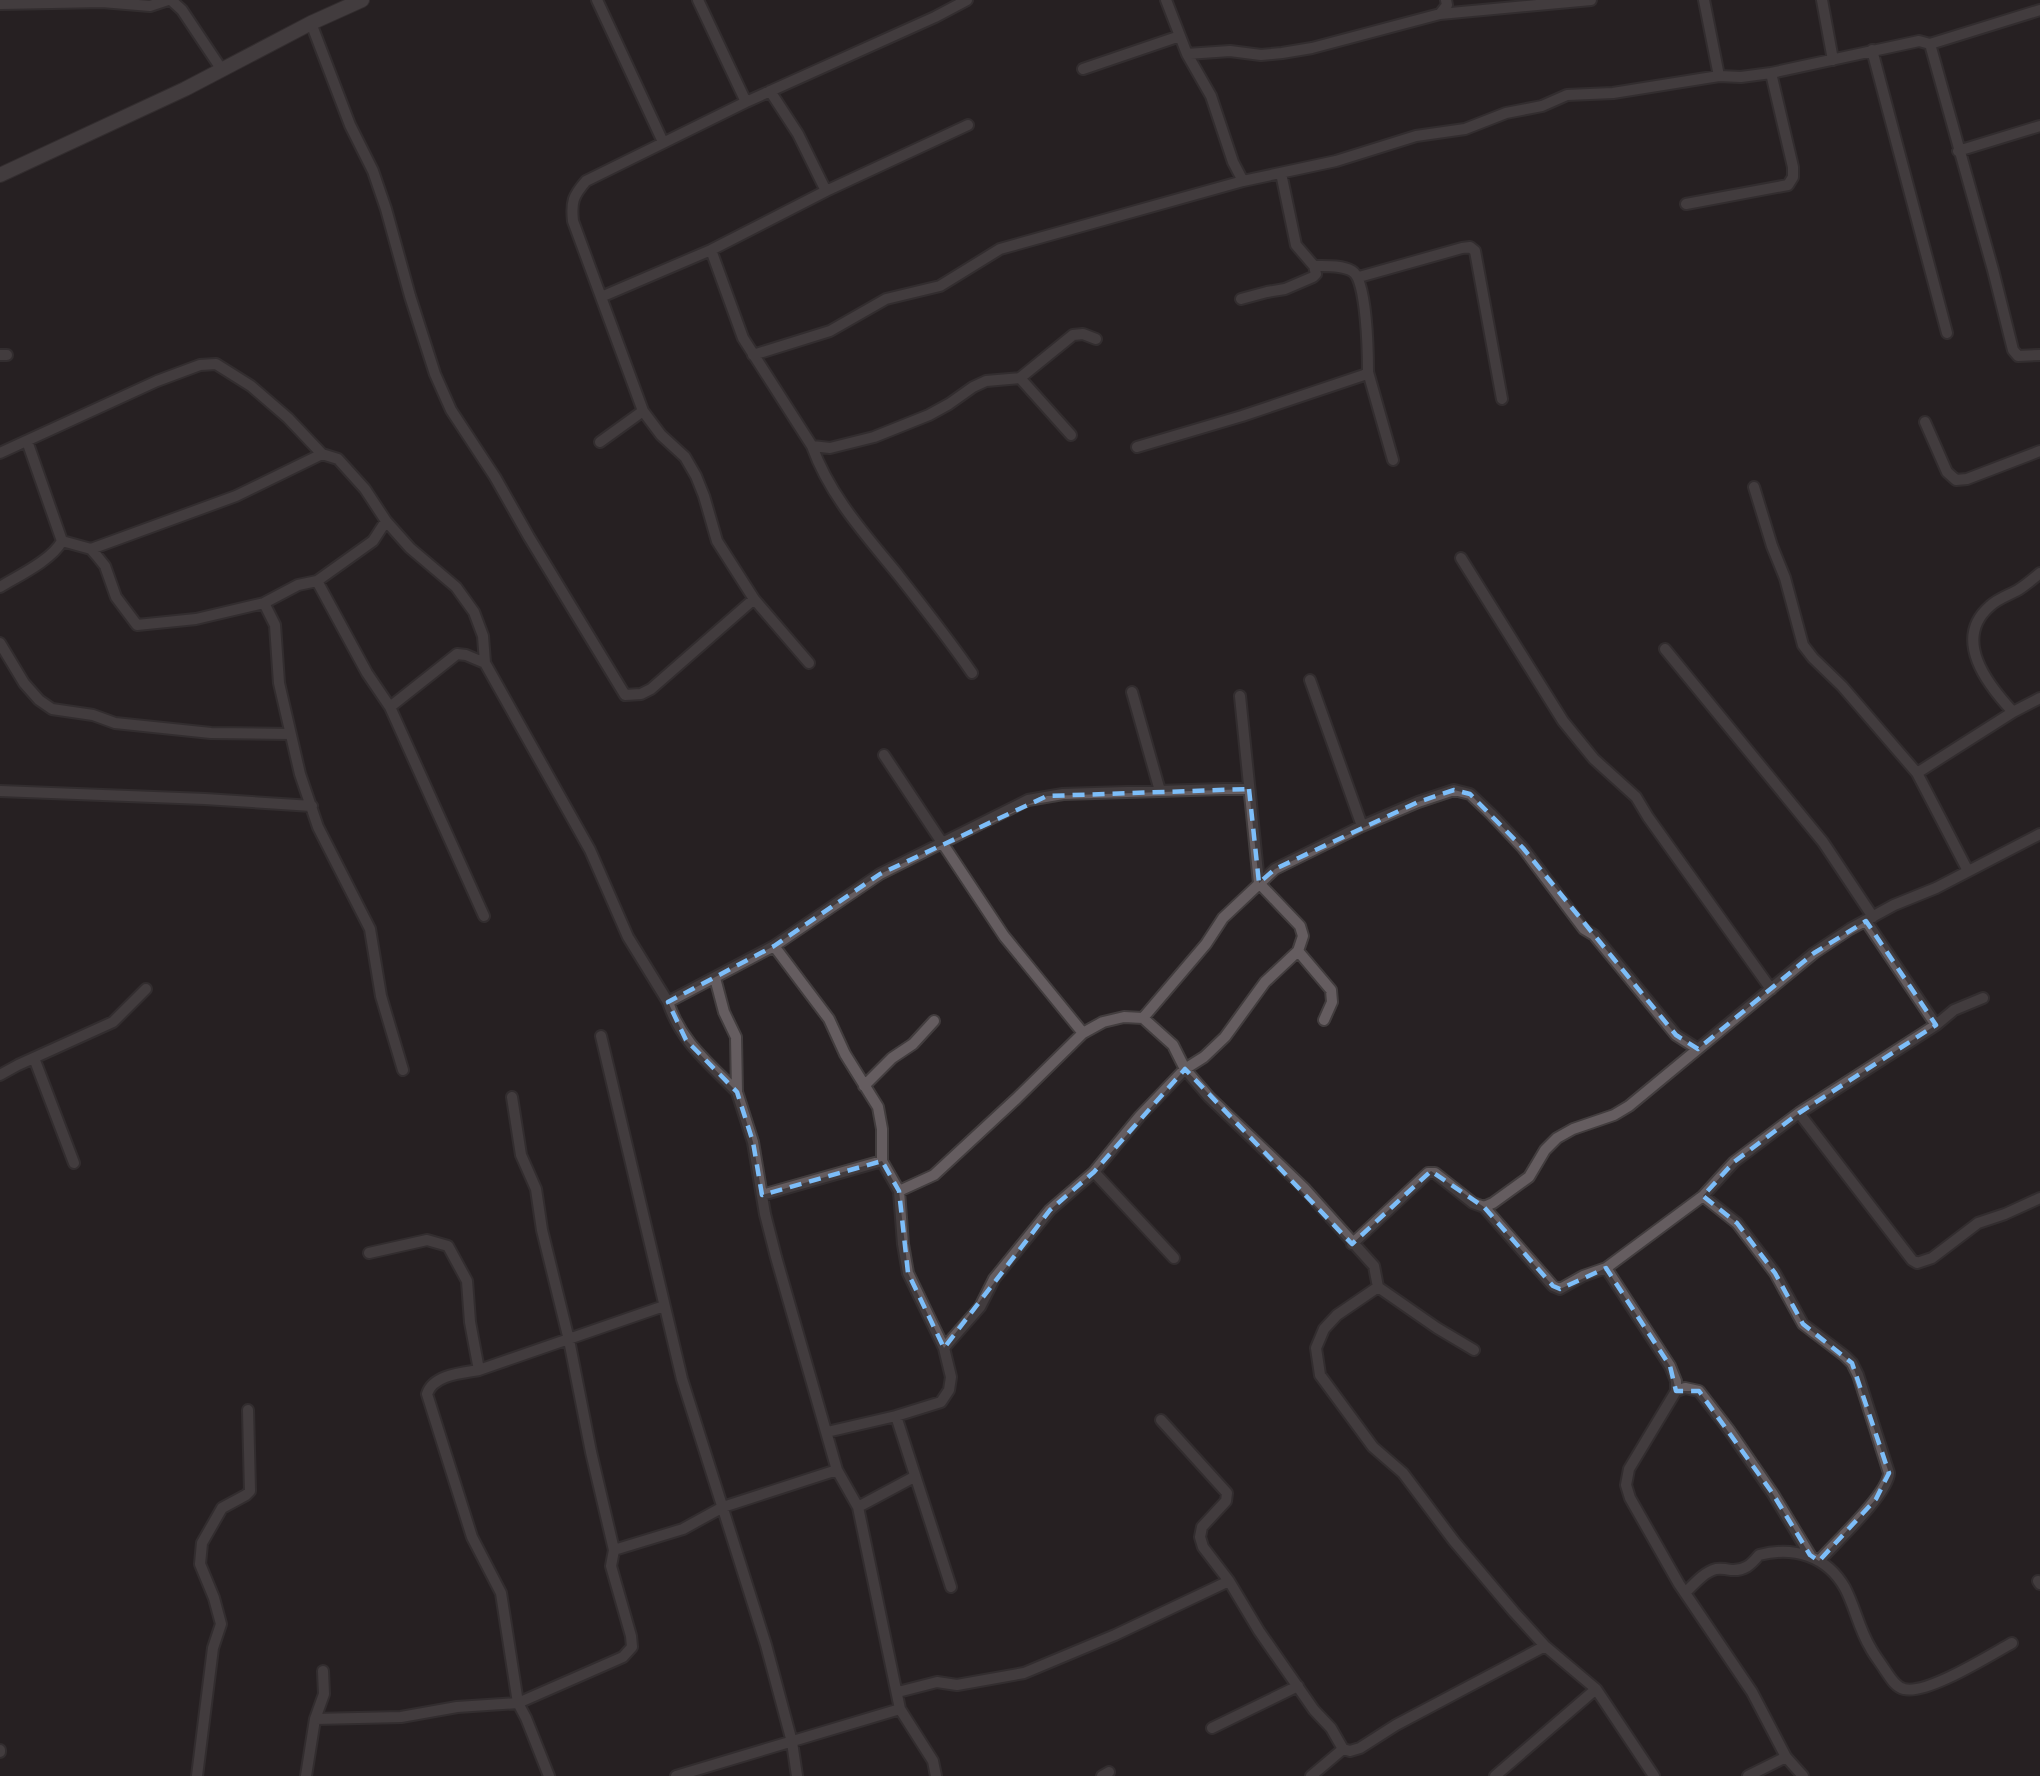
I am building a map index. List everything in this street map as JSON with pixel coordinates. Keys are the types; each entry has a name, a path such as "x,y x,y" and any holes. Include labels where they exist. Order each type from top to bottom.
{"street":[{"path":"0,4 102,2 150,6 169,0 182,10 222,70"},
{"path":"0,175 185,89 362,0"},
{"path":"597,0 663,142"},
{"path":"698,0 746,102"},
{"path":"809,663 754,599 717,541 704,496 691,467 685,457 651,423 643,411 573,221 571,205 576,191 586,181 746,102 968,0"},
{"path":"1166,0 1187,54 1211,96 1233,162 1243,181"},
{"path":"1440,14 1447,5 1446,0"},
{"path":"1187,54 1230,51 1261,55 1282,53 1312,48 1440,14 1590,0"},
{"path":"1704,0 1719,76"},
{"path":"1822,0 1833,60"},
{"path":"753,355 830,331 886,299 940,286 1000,249 1243,181 1336,161 1416,136 1465,129 1506,114 1542,106 1567,95 1613,93 1719,76 1741,77 1771,73 1919,40 1930,44 2040,9"},
{"path":"311,24 350,125 373,171 435,374 451,410 495,477 528,537 625,695 641,694 651,689 754,599"},
{"path":"1083,69 1180,36"},
{"path":"1930,44 2013,350 2018,356 2040,355"},
{"path":"1872,50 1947,333"},
{"path":"1686,204 1788,184 1793,177 1793,167 1771,73"},
{"path":"770,91 798,134 826,191"},
{"path":"601,297 711,250 826,191 968,125"},
{"path":"1958,151 2040,126"},
{"path":"1241,299 1285,289 1316,274 1314,266 1296,245 1281,173"},
{"path":"1359,277 1462,248 1475,251 1502,399"},
{"path":"711,250 733,316 743,338 812,446 820,469 843,507 918,600 972,674"},
{"path":"1314,266 1343,267 1353,271 1359,277 1363,290 1368,372 1393,460"},
{"path":"812,446 830,448 874,437 929,415 972,387 986,381 1020,378 1073,335 1083,334 1096,339"},
{"path":"0,453 157,381 201,365 216,364 251,386 288,418 322,454 338,459 364,489 386,521 410,548 456,587 474,612 483,636 485,663 590,850 606,882 628,937 668,1002 674,1021 686,1040 737,1092"},
{"path":"1137,447 1242,416 1368,372"},
{"path":"1020,378 1071,435"},
{"path":"600,442 643,411"},
{"path":"1925,422 1947,472 1956,480 1968,479 2040,451"},
{"path":"27,441 62,541"},
{"path":"91,549 236,496 322,454"},
{"path":"1754,487 1772,546 1785,578 1803,645 1842,686 1917,773 1968,872"},
{"path":"62,541 91,549 105,566 116,597 137,625 196,619 264,603 298,585 317,581 373,541 386,521"},
{"path":"0,587 38,564 62,541"},
{"path":"1461,558 1563,721 1594,759 1636,797 1770,989"},
{"path":"2013,712 1994,692 1973,653 1975,624 1990,605 2020,588 2040,573"},
{"path":"317,581 367,673 390,707 484,916"},
{"path":"264,603 275,625 279,682 300,774 318,827 370,929 381,996 404,1070"},
{"path":"0,643 24,683 39,700 52,709 93,716 115,723 211,733 290,734"},
{"path":"1665,649 1823,842 1935,1025"},
{"path":"390,707 457,654 466,655 485,663"},
{"path":"1310,680 1362,826"},
{"path":"1132,692 1160,791"},
{"path":"944,1348 980,1307 994,1279 1050,1210 1094,1172 1140,1116 1185,1069 1204,1057 1225,1037 1265,982 1298,951 1303,936 1300,926 1259,883 1240,696"},
{"path":"1917,773 2013,712 2040,698"},
{"path":"884,754 1004,936 1083,1033"},
{"path":"668,1002 774,946 880,874 1028,800 1063,794 1249,789"},
{"path":"1143,1018 1206,944 1223,918 1275,869 1362,826 1418,802 1454,790 1470,794 1523,848 1584,928 1594,935 1676,1035 1698,1049"},
{"path":"0,791 205,798 312,806"},
{"path":"1352,1244 1428,1173 1435,1173 1473,1203 1484,1206 1493,1203 1528,1177 1545,1150 1557,1138 1614,1115 1629,1106 1814,953 1869,919 1968,872 2040,834"},
{"path":"774,946 829,1020 845,1054 878,1107 882,1129 882,1161 899,1191 900,1222 908,1273 944,1348 951,1377 949,1390 941,1402 896,1416 827,1432"},
{"path":"1298,951 1331,990 1332,1002 1324,1020"},
{"path":"715,978 724,1012 736,1037 737,1092 753,1142 776,1257 837,1470 858,1507 900,1709 933,1761 936,1776"},
{"path":"0,1075 113,1022 146,989"},
{"path":"1484,1206 1553,1286 1560,1289 1583,1276 1606,1268 1703,1196 1734,1162 1799,1113 1935,1025 1954,1010 1983,998"},
{"path":"899,1191 934,1175 1083,1033 1103,1022 1124,1017 1143,1018 1173,1045 1185,1069 1209,1097 1304,1188 1374,1266 1378,1287 1437,1328 1474,1350"},
{"path":"864,1086 892,1058 914,1044 934,1021"},
{"path":"601,1036 682,1379 756,1612 792,1742 797,1776"},
{"path":"34,1058 74,1163"},
{"path":"315,1719 401,1717 457,1707 518,1703 623,1657 632,1647 611,1566 614,1550 591,1452 569,1340 542,1230 536,1189 521,1155 512,1097"},
{"path":"1799,1113 1912,1260 1917,1263 1932,1258 1977,1223 2005,1214 2040,1198"},
{"path":"762,1195 882,1161"},
{"path":"1094,1172 1174,1258"},
{"path":"1703,1196 1737,1223 1775,1273 1799,1319 1852,1364 1862,1386 1889,1473 1888,1481 1876,1499 1835,1542 1815,1558"},
{"path":"369,1253 428,1240 448,1246 467,1281 470,1323 478,1370"},
{"path":"1606,1268 1670,1366 1676,1381 1676,1390 1629,1469 1626,1485 1630,1498 1685,1593 1752,1692 1786,1757 1803,1776"},
{"path":"1378,1287 1336,1315 1324,1329 1316,1348 1320,1376 1372,1447 1403,1473 1454,1541 1545,1646 1596,1689 1654,1776"},
{"path":"549,1776 518,1703 501,1593 468,1528 427,1394 429,1387 434,1383 450,1376 478,1370 664,1306"},
{"path":"1676,1390 1685,1388 1699,1391 1729,1430 1815,1558"},
{"path":"197,1776 213,1648 221,1624 214,1598 200,1564 202,1543 222,1508 246,1496 250,1491 248,1410"},
{"path":"896,1416 951,1587"},
{"path":"1161,1420 1227,1493 1226,1501 1202,1527 1200,1537 1203,1546 1259,1631 1314,1710 1331,1728 1343,1749 1350,1751 1360,1748 1396,1725 1545,1646"},
{"path":"614,1550 683,1528 723,1507 837,1470"},
{"path":"858,1507 914,1477"},
{"path":"1685,1593 1712,1571 1718,1568 1734,1570 1744,1568 1759,1555 1784,1552 1815,1558 1833,1570 1848,1595 1869,1646 1893,1682 1903,1689 1916,1689 1950,1677 2012,1643"},
{"path":"898,1692 937,1682 957,1684 1024,1673 1115,1635 1228,1581"},
{"path":"306,1776 315,1719 324,1694 323,1671"},
{"path":"1212,1728 1298,1686"},
{"path":"1495,1776 1596,1689"},
{"path":"676,1776 900,1709"},
{"path":"1311,1776 1343,1749"},
{"path":"1748,1776 1786,1757"}],"highlighted area":[{"path":"1249,789 1259,883 1275,869 1418,802 1454,790 1470,794 1523,848 1676,1035 1698,1049 1814,953 1866,921 1936,1025 1799,1113 1734,1162 1703,1196 1737,1223 1775,1273 1803,1324 1852,1363 1889,1473 1876,1499 1819,1561 1810,1555 1773,1494 1699,1391 1676,1391 1670,1366 1606,1268 1560,1289 1553,1286 1484,1207 1431,1171 1352,1244 1185,1069 1094,1172 1050,1210 944,1348 908,1273 899,1191 882,1161 762,1195 753,1142 737,1092 686,1040 668,1002 774,946 880,874 1047,796"}]}
